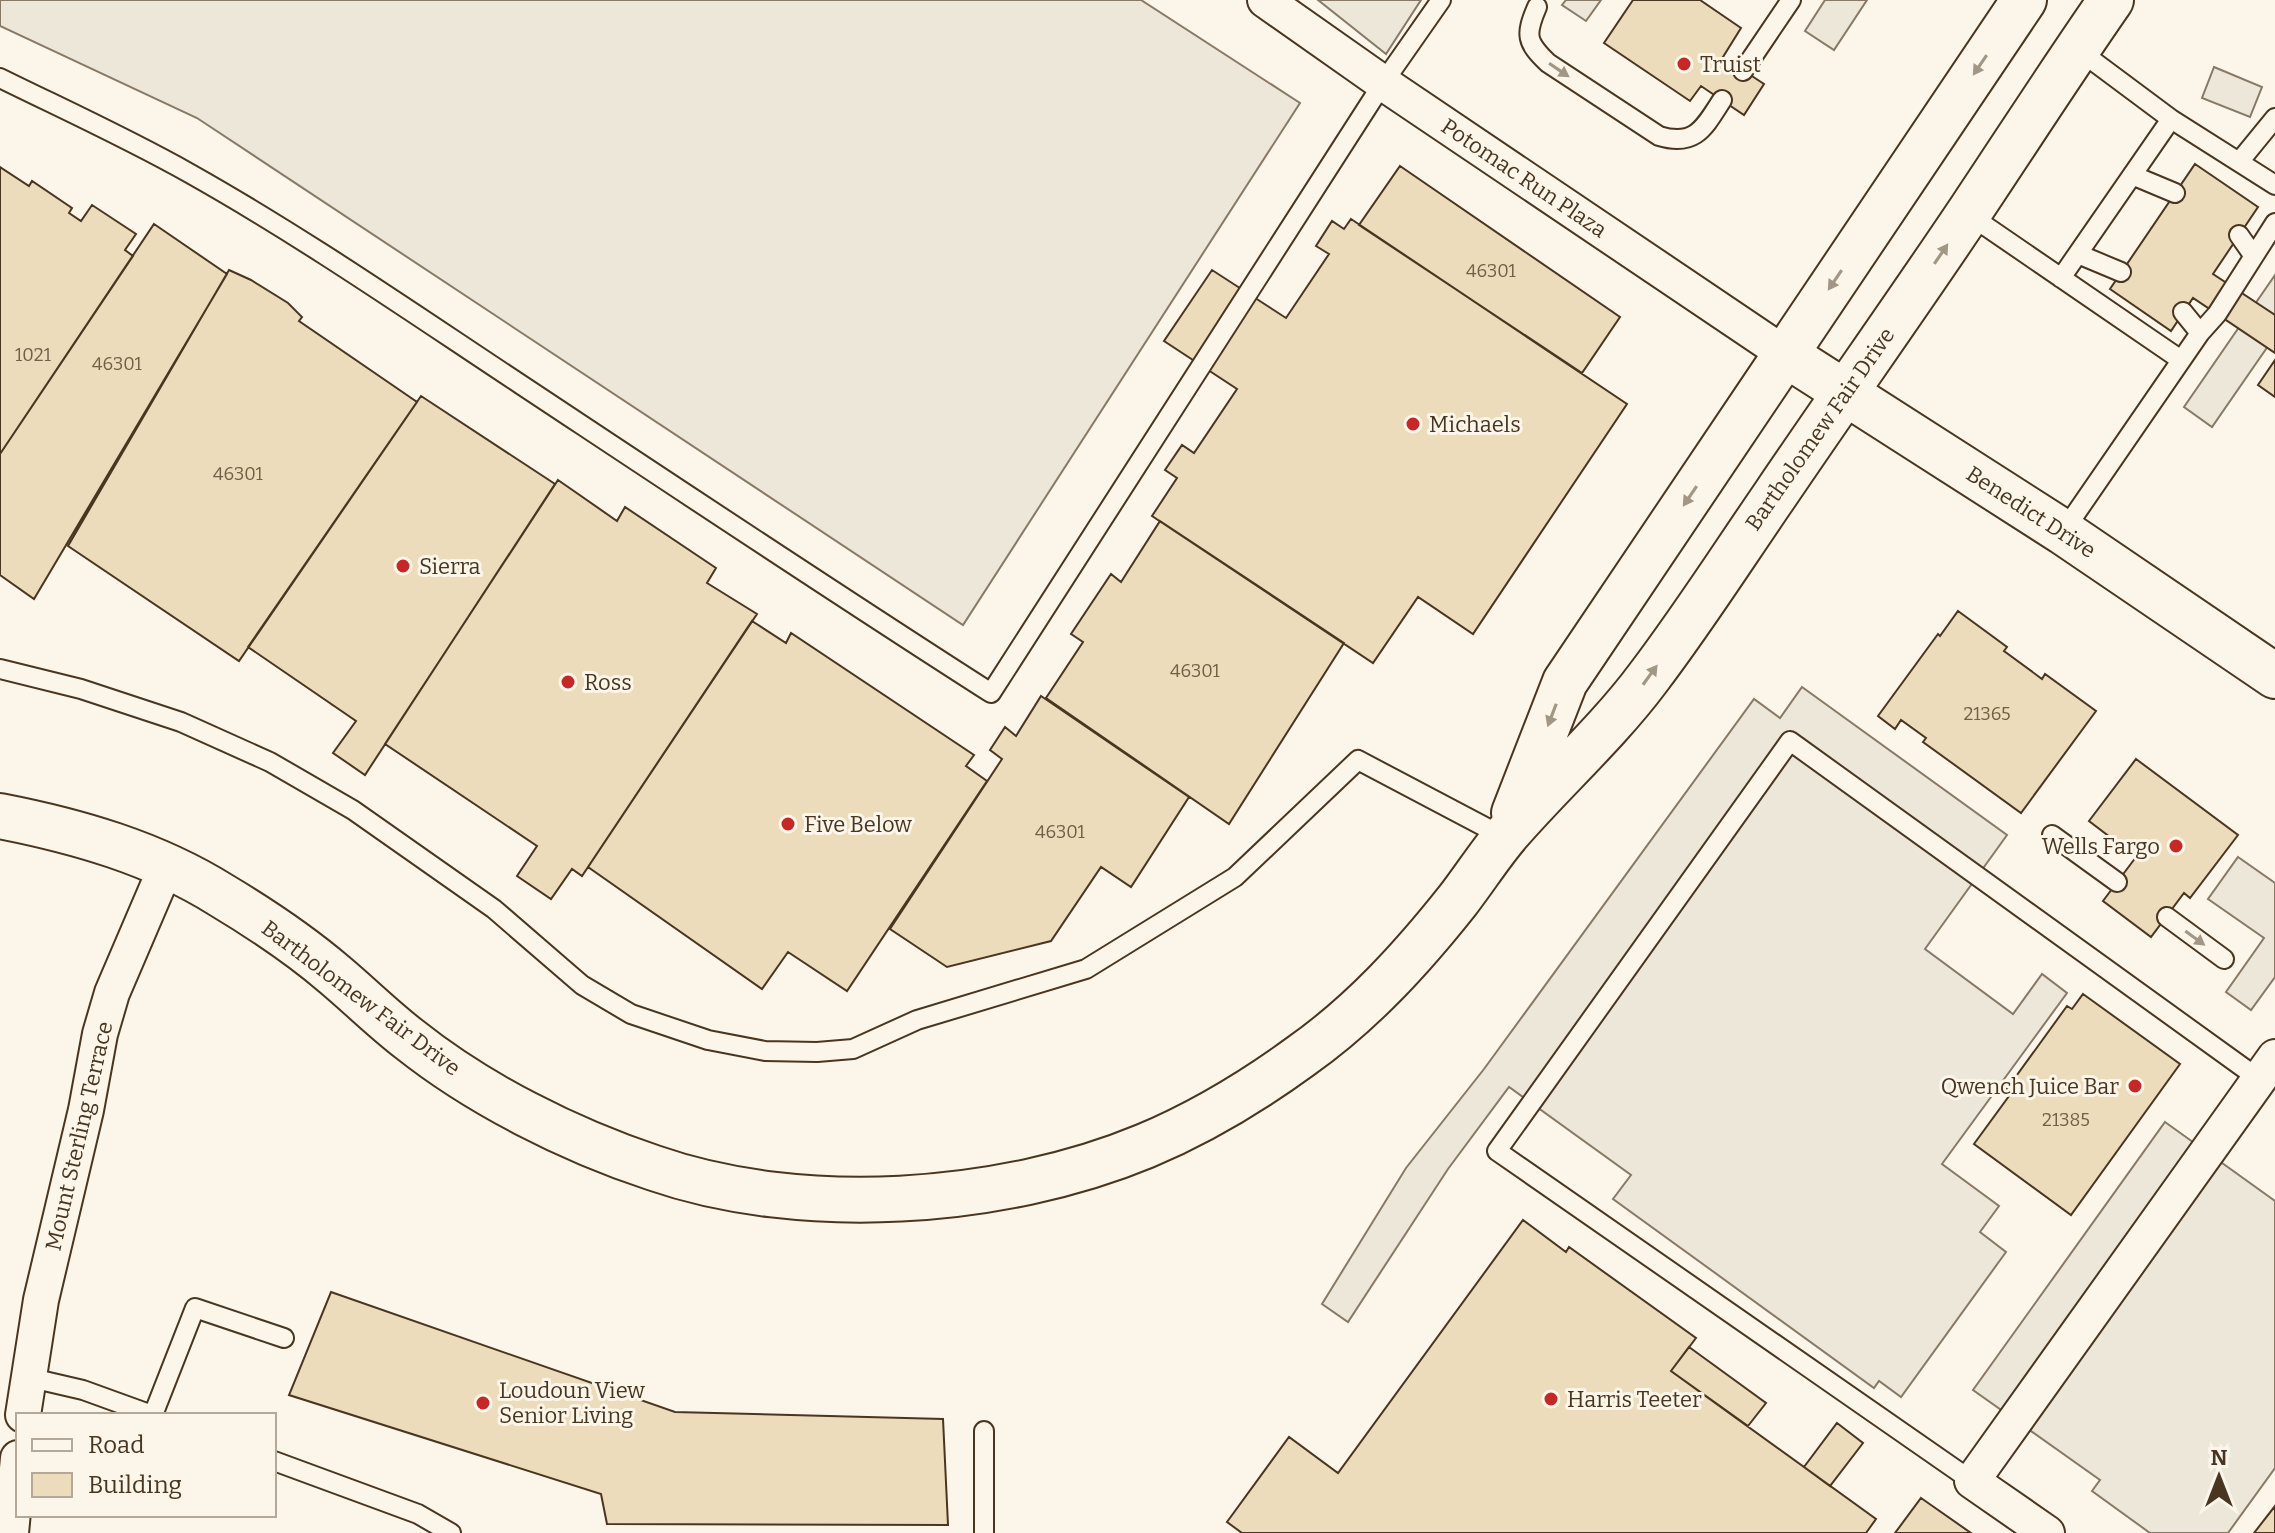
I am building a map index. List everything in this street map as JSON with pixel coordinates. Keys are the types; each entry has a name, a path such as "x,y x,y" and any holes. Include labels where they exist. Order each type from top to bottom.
{"street":[{"name":"Potomac Run Plaza","path":"1265,0 1785,354"},
{"name":"Bartholomew Fair Drive","path":"1504,837 1565,682 2024,0"},
{"name":"Bartholomew Fair Drive","path":"0,816 113,843 214,890 329,970 410,1040 452,1070 530,1115 600,1149 662,1172 736,1189 832,1199 909,1199 993,1189 1074,1169 1129,1151 1203,1117 1259,1086 1354,1014 1401,969 1459,899 1504,837 1646,682 1968,214 2111,0"},
{"name":"Benedict Drive","path":"1785,354 2063,532 2275,676"},
{"name":"Mount Sterling Terrace","path":"23,1413 41,1300 86,1110 100,1034 112,993 166,867"},
{"path":"2047,1533 1972,1481 2270,1076"},
{"path":"11,1533 16,1479"}],"lane":[{"path":"0,78 190,173 341,267 869,616 991,693 1383,83 1441,0"},
{"path":"1743,71 1791,0"},
{"path":"1537,7 1529,30 1530,43 1539,54 1659,136 1672,140 1694,136 1706,125 1722,100"},
{"path":"2077,49 2171,119 2275,185"},
{"path":"2239,162 2275,118"},
{"path":"2061,278 2171,119"},
{"path":"2132,175 2175,193"},
{"path":"1968,214 2181,360"},
{"path":"2063,532 2200,333 2217,314 2275,223"},
{"path":"2239,235 2253,255"},
{"path":"2078,254 2121,272"},
{"path":"2183,312 2200,333"},
{"path":"0,669 81,689 181,722 270,762 353,810 481,900 582,985 631,1014 708,1040 765,1051 853,1049 917,1020 1086,969 1235,877 1358,760 1504,837"},
{"path":"1972,1481 1497,1151 1790,741 2270,1076"},
{"path":"2052,835 2117,882"},
{"path":"2167,917 2224,959"},
{"path":"153,1413 195,1308 284,1338"},
{"path":"27,1377 83,1390 146,1413"},
{"path":"984,1431 984,1533"},
{"path":"276,1462 418,1514 451,1533"}],"shaded area":[{"path":"0,0 1141,0 1300,103 963,625 197,118 0,26"},
{"path":"1318,0 1421,0 1386,54"},
{"path":"1566,0 1601,0 1586,21 1562,5"},
{"path":"1825,0 1867,0 1834,50 1805,31"},
{"path":"2214,67 2262,87 2250,117 2202,98"},
{"path":"2275,275 2275,336 2212,427 2184,407"},
{"path":"1802,687 2007,835 1925,949 2013,1014 2042,974 2067,993 1942,1164 1999,1206 1980,1232 2006,1252 1901,1397 1879,1381 1874,1388 1613,1199 1631,1175 1509,1087 1448,1169 1348,1322 1322,1304 1406,1168 1484,1069 1754,699 1780,718"},
{"path":"2238,857 2275,883 2275,977 2251,1010 2226,992 2264,938 2208,899"},
{"path":"2165,1122 2275,1201 2275,1468 2228,1533 2150,1533 2092,1491 2100,1480 1973,1390"}],"building":[{"name":"Truist","path":"1633,0 1700,0 1741,28 1723,57 1764,84 1744,115 1701,86 1690,101 1604,43"},
{"path":"2195,164 2258,207 2213,274 2275,315 2275,353 2193,298 2171,331 2110,289"},
{"path":"1400,166 1620,317 1582,373 1359,225"},
{"path":"0,167 29,186 32,181 72,208 69,213 81,221 92,205 136,234 125,250 133,256 0,454"},
{"name":"Michaels","path":"1351,219 1627,404 1473,634 1418,597 1373,663 1152,516 1177,478 1165,470 1182,445 1194,453 1237,389 1164,341 1212,270 1286,318 1329,254 1316,246 1332,221 1344,229"},
{"path":"154,224 227,274 34,599 0,575 0,454"},
{"path":"229,270 288,303 302,317 299,321 417,402 239,661 68,546"},
{"path":"2275,360 2275,397 2258,385"},
{"name":"Sierra","path":"421,396 555,484 365,775 333,753 356,721 248,647"},
{"name":"Ross","path":"558,480 617,521 625,507 716,568 707,583 757,614 582,876 572,869 551,899 517,876 537,846 385,744"},
{"path":"1160,521 1344,643 1229,824 1046,698 1083,642 1071,634 1111,574 1121,582"},
{"path":"1958,611 2007,647 2004,651 2042,679 2045,674 2096,711 2021,813 1923,742 1926,738 1901,720 1895,729 1878,716"},
{"name":"Five Below","path":"752,621 786,643 791,633 974,755 966,766 987,781 847,991 788,952 762,989 588,867"},
{"path":"1041,696 1189,797 1131,887 1101,867 1051,941 947,967 890,929 1002,759 990,750 1005,727 1016,736"},
{"name":"Wells Fargo","path":"2136,759 2238,835 2190,898 2184,893 2151,937 2103,901 2136,857 2089,821"},
{"path":"2083,994 2180,1064 2071,1215 1974,1144 2009,1096 2004,1093 2067,1006 2072,1009"},
{"name":"Harris Teeter","path":"1523,1220 1566,1252 1569,1247 1696,1338 1671,1371 1876,1519 1866,1533 1242,1533 1227,1522 1289,1437 1338,1473"},
{"name":"Loudoun View Senior Living","path":"331,1292 675,1412 943,1419 948,1525 607,1524 601,1494 289,1395"},
{"path":"1689,1347 1766,1403 1748,1426 1671,1371"},
{"path":"1837,1423 1863,1443 1830,1486 1804,1467"},
{"path":"1921,1498 1971,1533 1895,1533"},
{"path":"2275,1506 2275,1533 2254,1533"}],"place":[{"name":"Truist","path":"1684,64"},
{"name":"Michaels","path":"1413,424"},
{"name":"Sierra","path":"403,566"},
{"name":"Ross","path":"568,682"},
{"name":"Five Below","path":"788,824"},
{"name":"Wells Fargo","path":"2176,846"},
{"name":"Qwench Juice Bar","path":"2135,1086"},
{"name":"Harris Teeter","path":"1551,1399"},
{"name":"Loudoun View Senior Living","path":"483,1403"}]}
